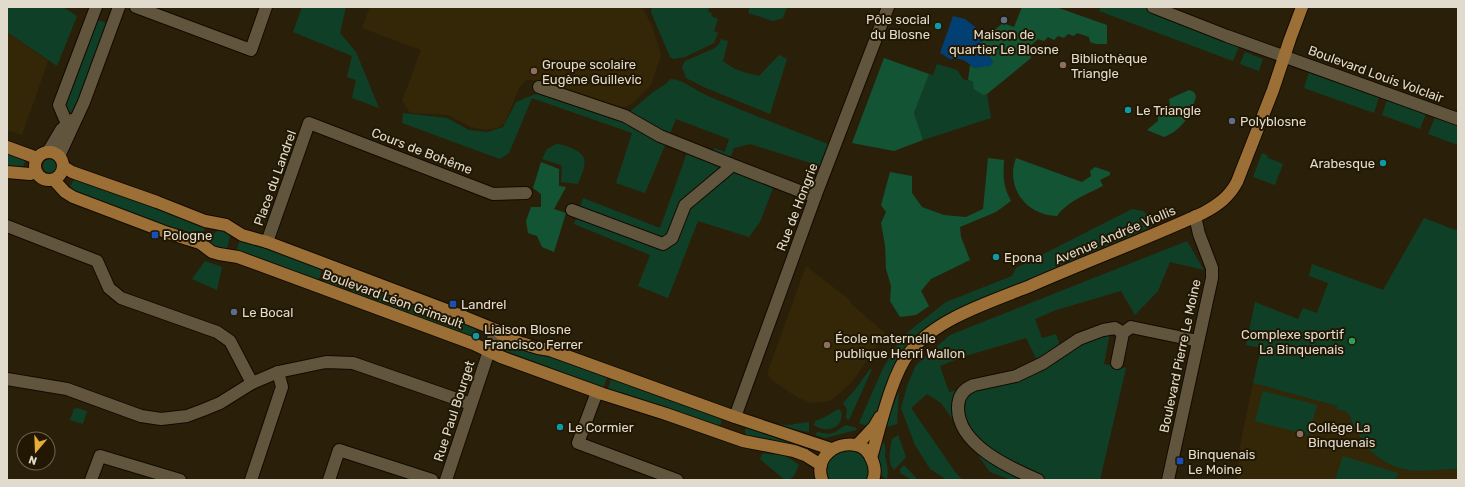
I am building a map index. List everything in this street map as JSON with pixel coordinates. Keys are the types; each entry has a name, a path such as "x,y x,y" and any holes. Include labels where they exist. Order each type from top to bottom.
{"main road":[{"name":"Avenue Andrée Viollis","path":"871,458 898,371 903,360 922,337 942,324 1196,216 1223,201 1237,182 1273,90 1302,7"},
{"path":"7,147 37,158"},
{"path":"42,154 54,154 62,159 64,167 60,176 54,180 44,180 36,172 35,165 37,158 42,154"},
{"name":"Boulevard Léon Grimault","path":"64,167 72,172 136,194 193,215 205,221 226,225 242,235 267,242 422,300 496,330 508,339 550,350 735,417 831,449"},
{"path":"7,172 30,174 36,172"},
{"name":"Boulevard Léon Grimault","path":"54,180 67,193 79,200 168,233 195,241 212,252 238,257 474,344 501,357 597,392 744,441 794,450 821,465"},
{"name":"Avenue Andrée Viollis","path":"857,445 874,427 887,404"},
{"path":"729,436 735,417"},
{"path":"822,480 820,471 826,454 831,449 843,445 857,445 866,451 874,462 875,479"}],"street":[{"path":"54,154 78,114 119,7"},
{"path":"136,7 251,50 266,7"},
{"name":"Rue de Hongrie","path":"735,417 888,7"},
{"name":"Boulevard Louis Volclair","path":"1153,7 1458,119"},
{"path":"67,124 59,105 95,10"},
{"path":"539,87 625,116 660,136 816,197"},
{"path":"54,154 61,130 78,114"},
{"name":"Cours de Bohême","path":"309,123 493,194 526,194"},
{"name":"Place du Landrel","path":"267,242 309,123"},
{"path":"572,210 664,244 672,238 685,205 728,168 730,164"},
{"name":"Boulevard Pierre Le Moine","path":"1168,480 1212,273 1210,262 1199,234 1196,216"},
{"path":"7,226 97,262 109,288 121,298 217,332 230,341 252,383"},
{"path":"1117,363 1123,333 1131,327 1198,341"},
{"path":"1038,480 1002,464 972,440 960,421 958,402 962,394 968,387 1016,376 1044,363 1079,339 1103,330 1115,328 1123,333"},
{"name":"Rue Paul Bourget","path":"446,480 496,330"},
{"path":"7,379 66,389 141,416 161,419 187,416 204,410 220,403 252,383 278,372 326,362 353,363 471,404"},
{"path":"251,480 282,387 278,372"},
{"path":"597,392 578,443 677,480"},
{"path":"329,480 339,450 432,480"},
{"path":"91,480 100,456 180,480"}],"shaded area":[{"name":"Groupe scolaire Eugène Guillevic","path":"370,7 642,7 653,28 661,55 651,85 632,104 621,108 591,97 568,92 534,80 526,80 519,88 505,123 498,128 486,130 471,127 448,115 410,113 402,101 421,50 362,28"},
{"path":"7,32 48,61 22,135 7,130"},
{"name":"École maternelle publique Henri Wallon","path":"806,266 851,301 850,303 885,333 852,382 830,401 812,403 798,398 772,380 767,374"},
{"name":"Collège La Binquenais","path":"1253,383 1337,406 1337,410 1344,411 1349,414 1353,426 1361,439 1373,453 1383,461 1407,470 1458,469 1458,480 1237,480 1239,450"}],"green space":[{"path":"7,7 63,7 77,16 57,66 7,32"},
{"path":"302,7 346,7 340,33 356,52 379,108 352,98 356,80 347,77 352,56 293,32"},
{"path":"652,7 709,7 708,12 712,13 711,16 718,19 714,31 718,33 714,43 685,57 674,59 670,57 651,12"},
{"path":"750,7 787,7 783,18 773,21 748,13"},
{"path":"1022,7 1056,7 1107,25 1107,44 1096,44 1090,42 1089,37 1077,33 1074,36 1068,34 1064,38 1058,36 1054,40 1048,37 1044,41 1038,39 1029,47 1031,58 987,94 983,95 974,89 973,82 968,80 970,65 975,68 993,62 983,48 980,31 987,36 1003,23 1014,27"},
{"path":"1101,7 1145,7 1240,44 1233,61 1099,11"},
{"path":"95,19 109,24 81,101 66,118 63,108"},
{"path":"721,39 728,41 723,61 735,69 759,76 779,55 787,59 770,114 706,88 686,78 682,67 685,61 715,48"},
{"path":"1245,52 1263,59 1259,71 1240,64"},
{"path":"884,58 929,74 914,113 923,140 894,151 852,143"},
{"path":"937,64 957,70 963,79 973,82 983,95 987,94 991,118 923,140 914,113 929,74 933,75"},
{"path":"1310,69 1376,92 1379,97 1374,113 1304,88"},
{"path":"670,79 685,83 703,94 828,144 820,166 750,144 734,148 731,156 726,158 712,153 714,148 725,152 729,139 676,119 645,193 616,183 632,133 532,98 509,153 500,159 402,123 403,113 447,118 469,130 488,132 503,127 516,102 541,92 625,116 653,92 666,84"},
{"path":"1189,90 1194,92 1196,96 1189,115 1181,126 1164,137 1147,130 1158,121 1158,115 1170,105 1169,99"},
{"path":"1391,98 1427,111 1420,129 1382,115 1387,100"},
{"path":"1436,115 1458,123 1458,145 1428,134"},
{"path":"556,144 560,144 578,151 582,155 585,163 578,184 561,182 561,165 542,159 547,149"},
{"path":"688,150 802,194 801,199 773,188 760,222 749,237 698,221 668,298 638,286 650,255 574,224 583,198 660,228"},
{"path":"7,153 23,159 25,162 21,170 7,169"},
{"path":"1262,153 1267,155 1268,158 1283,164 1275,185 1253,177"},
{"path":"988,158 1004,160 1004,181 1011,201 996,212 960,227 961,237 970,260 931,279 921,291 929,306 916,315 900,317 890,301 891,286 886,269 885,245 881,223 886,212 881,205 890,172 912,176 912,193 922,207 944,215 966,217 983,209"},
{"path":"1016,158 1082,182 1091,176 1090,171 1095,167 1110,172 1110,175 1100,180 1103,186 1072,202 1057,216 1036,211 1021,198 1013,179 1013,169"},
{"path":"47,159 53,159 57,163 57,169 53,173 47,173 43,169 43,163"},
{"path":"541,162 559,169 559,186 566,187 554,209 566,213 554,252 542,247 537,236 528,233 526,221 531,207 541,207 541,194 533,188"},
{"path":"75,178 205,226 202,238 120,211 69,189"},
{"path":"1132,209 1143,211 1156,222 1151,227 938,321 883,399 874,420 869,427 859,423 883,368 898,344 909,331 946,302 1012,276 1016,268"},
{"name":"Complexe sportif La Binquenais","path":"1424,218 1458,231 1458,469 1415,471 1398,468 1379,458 1364,443 1349,414 1344,411 1337,410 1337,406 1253,383 1261,348 1246,345 1255,302 1298,319 1303,308 1317,313 1328,283 1309,276 1312,264 1383,290"},
{"path":"219,230 229,233 230,236 227,249 222,251 211,245 213,236"},
{"path":"240,239 318,267 321,270 320,277 316,281 236,252"},
{"path":"1187,241 1204,270 1170,262 1158,291 1135,315 1121,291 1056,310 1035,319 1042,338 1056,334 1060,346 1037,360 1026,338 962,357 940,366 949,392 1015,379 1081,342 1110,332 1104,364 1126,368 1100,480 1011,480 990,472 941,403 927,394 911,408 956,473 963,480 947,480 930,469 915,445 901,408 907,386 916,365 950,335"},
{"path":"205,261 222,267 217,290 192,279"},
{"path":"328,271 477,327 473,341 323,283"},
{"path":"510,342 608,375 603,389 504,357"},
{"path":"870,369 872,369 849,420 846,418 847,410 843,403 855,390"},
{"path":"612,377 721,418 721,424 717,426 607,391"},
{"path":"899,391 897,424 887,427 883,432"},
{"path":"1263,391 1317,405 1309,435 1255,421"},
{"path":"77,408 87,411 83,424 70,420 74,409"},
{"path":"838,409 841,411 840,422 834,428 824,429 814,425 815,421"},
{"path":"808,422 809,432 773,424 789,425"},
{"path":"846,425 857,428 856,430 825,438 815,435 817,432 830,434"},
{"path":"747,428 805,445 803,450 747,437 745,429"},
{"path":"898,435 906,457 894,470 890,464 890,451 892,439"},
{"path":"879,442 884,443 885,446 885,456 888,470 887,479 878,468 877,457"},
{"path":"844,450 861,455 864,458 868,467 868,480 826,480 826,468 828,461 830,458"},
{"path":"764,453 773,455 774,453 781,454 799,465 794,476 789,480 785,480 760,459"},
{"path":"1343,456 1398,473 1395,480 1335,480"},
{"path":"904,465 918,480 912,480 900,473 900,469"}],"water":[{"path":"953,16 965,19 980,31 983,48 993,62 990,66 975,68 965,61 960,59 950,59 940,53"}],"place":[{"name":"Maison de quartier Le Blosne","path":"1004,20"},
{"name":"Pôle social du Blosne","path":"938,26"},
{"name":"Bibliothèque Triangle","path":"1063,65"},
{"name":"Groupe scolaire Eugène Guillevic","path":"534,71"},
{"name":"Le Triangle","path":"1128,110"},
{"name":"Polyblosne","path":"1232,121"},
{"name":"Arabesque","path":"1383,163"},
{"name":"Pologne","path":"155,235"},
{"name":"Epona","path":"996,257"},
{"name":"Landrel","path":"453,304"},
{"name":"Le Bocal","path":"234,312"},
{"name":"Liaison Blosne Francisco Ferrer","path":"476,336"},
{"name":"Complexe sportif La Binquenais","path":"1352,341"},
{"name":"École maternelle publique Henri Wallon","path":"827,345"},
{"name":"Le Cormier","path":"560,427"},
{"name":"Collège La Binquenais","path":"1300,434"},
{"name":"Binquenais Le Moine","path":"1180,461"}]}
